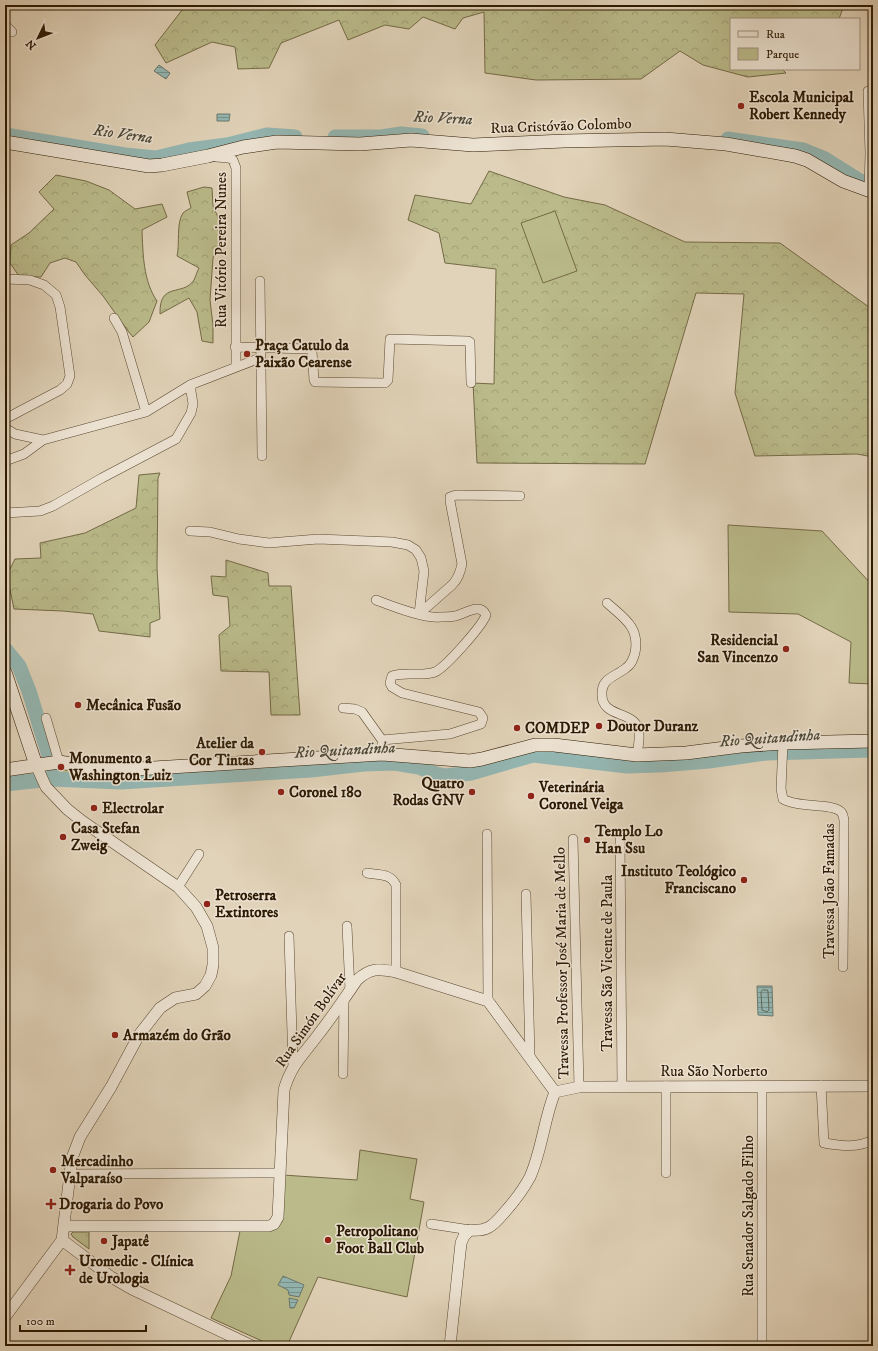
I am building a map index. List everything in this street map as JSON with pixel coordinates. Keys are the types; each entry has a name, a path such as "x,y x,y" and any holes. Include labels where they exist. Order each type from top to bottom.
{"main road":[{"name":"Rua Cristóvão Colombo","path":"5,142 149,166 162,165 243,147 277,142 360,144 411,140 473,145 564,140 665,139 726,144 795,156 807,160 843,181 870,191"},
{"path":"5,672 36,765"},
{"path":"5,770 60,762 96,768 137,769 382,754 470,761 534,745 637,755 686,753 742,746 783,743 873,741"}],"street":[{"path":"5,24 12,32"},
{"path":"868,91 870,191"},
{"name":"Rua Vitório Pereira Nunes","path":"208,156 229,158 233,160 236,168 236,367"},
{"path":"5,279 30,280 44,285 56,295 60,307 70,376 68,384 60,390 5,419"},
{"path":"260,281 262,456"},
{"path":"114,318 122,332 146,412"},
{"path":"235,347 311,349 314,380 318,383 385,383 388,380 390,339 468,341 470,342 471,383"},
{"path":"5,461 24,454 43,440 146,412 190,385 260,358"},
{"path":"5,512 40,511 53,506 176,439 191,414 193,404 190,385"},
{"path":"5,428 14,434 43,440"},
{"path":"419,614 452,585 460,574 462,564 450,497 456,495 520,496"},
{"path":"190,531 210,532 239,539 269,543 318,539 392,542 408,545 416,550 421,558 424,571 419,614"},
{"path":"376,600 436,618 456,616 476,609 480,609 486,615 482,624 452,657 436,671 425,674 397,674 392,676 390,683 392,687 402,693 479,712 483,718 483,722 476,726 450,734 382,740"},
{"path":"607,603 632,627 636,644 633,660 630,665 606,680 602,688 602,700 612,711 635,722 639,735 637,755"},
{"path":"343,708 355,709 362,712 382,740 382,754"},
{"path":"46,718 60,762"},
{"name":"Travessa João Famadas","path":"783,743 780,789 784,799 804,805 836,809 842,814 844,820 843,967"},
{"path":"5,1317 62,1240 72,1158 80,1137 111,1086 139,1035 160,1008 175,998 196,994 205,986 211,975 214,948 207,926 196,907 178,887 82,821 59,802 46,787 36,765"},
{"path":"431,1224 479,1231 487,1229 506,1211 525,1186 535,1164 550,1103 555,1092 488,1001 487,834"},
{"name":"Travessa São Vicente de Paula","path":"620,838 622,1087"},
{"name":"Travessa Professor José Maria de Mello","path":"574,839 578,1087"},
{"path":"178,887 199,854"},
{"path":"367,873 389,877 393,879 396,885 396,972"},
{"path":"526,894 530,1058"},
{"path":"343,1074 347,995 347,926"},
{"path":"289,936 293,1066"},
{"name":"Rua Simón Bolívar","path":"64,1226 269,1226 274,1224 278,1217 284,1090 293,1066 357,980 369,971 381,969 396,972 488,1001"},
{"path":"666,1086 666,1173"},
{"name":"Rua Senador Salgado Filho","path":"762,1086 762,1346"},
{"path":"821,1086 824,1143 842,1146 856,1146 873,1140"},
{"name":"Rua São Norberto","path":"555,1092 578,1087 873,1086"},
{"path":"70,1174 279,1174"},
{"path":"450,1346 461,1243 464,1236 470,1230"},
{"path":"62,1240 111,1277 132,1289 247,1345"}],"green space":[{"path":"186,5 844,5 839,18 730,18 730,70 783,70 786,73 748,77 703,65 680,51 641,79 536,80 485,73 484,12 463,18 455,29 423,17 409,29 385,25 348,40 339,20 281,43 269,68 238,69 235,47 212,42 166,63 155,45"},
{"path":"489,171 564,197 605,205 685,242 780,243 873,310 873,457 857,454 755,456 735,393 744,294 696,293 645,464 477,463 473,383 494,384 496,269 445,263 439,233 408,220 415,195 471,204"},
{"path":"56,175 86,181 109,190 135,209 162,204 167,217 142,230 143,257 146,276 152,293 157,301 149,322 133,337 76,262 65,258 50,263 41,277 19,276 10,263 11,245 29,233 54,209 39,192"},
{"path":"204,187 212,188 213,206 225,233 213,258 210,300 213,325 213,343 202,341 197,312 189,298 160,314 163,297 167,293 189,285 194,280 199,268 177,256 181,217 183,213 191,208 187,192"},
{"path":"555,211 577,271 543,283 521,223"},
{"path":"160,473 158,478 157,568 160,619 150,623 150,637 99,631 93,614 14,609 7,575 15,559 41,558 40,543 85,533 136,508 139,475"},
{"path":"728,525 822,531 873,586 873,684 849,683 851,642 798,614 729,612"},
{"path":"226,560 268,573 269,586 291,586 300,715 271,715 269,672 221,671 219,635 230,626 228,597 213,595 211,576 226,577"},
{"path":"55,765 97,771 98,778 58,777"},
{"name":"Petropolitano Foot Ball Club","path":"360,1150 417,1159 410,1199 424,1202 407,1297 318,1277 287,1346 273,1346 211,1318 231,1276 240,1231 277,1227 282,1222 283,1175 357,1180"},
{"path":"73,1232 89,1232 89,1249 73,1237 71,1234"}],"water":[{"path":"159,65 170,73 166,79 154,71"},
{"path":"217,114 230,114 229,121 217,121"},
{"path":"757,986 772,986 773,1016 758,1015"},
{"path":"283,1276 304,1285 299,1297 289,1295 288,1290 278,1285"},
{"path":"289,1298 298,1300 294,1308 290,1308"}],"waterway":[{"name":"Rio Verna","path":"335,137 381,137 401,134 422,136"},
{"name":"Rio Verna","path":"5,135 125,155 156,158 189,150 227,145 267,135 295,137"},
{"name":"Rio Verna","path":"728,139 803,150 825,159 860,181 873,185"},
{"path":"5,649 19,666 29,691 55,775"},
{"name":"Rio Quitandinha","path":"5,784 52,779 121,782 311,770 364,764 394,763 419,767 436,774 446,776 471,773 533,755 627,766 709,761 766,753 873,750"}],"place":[{"name":"Escola Municipal Robert Kennedy","path":"741,106"},
{"name":"Praça Catulo da Paixão Cearense","path":"247,354"},
{"name":"Residencial San Vincenzo","path":"786,649"},
{"name":"Mecânica Fusão","path":"78,705"},
{"name":"Doutor Duranz","path":"599,726"},
{"name":"COMDEP","path":"517,728"},
{"name":"Atelier da Cor Tintas","path":"262,752"},
{"name":"Monumento a Washington Luiz","path":"61,767"},
{"name":"Coronel 180","path":"281,792"},
{"name":"Quatro Rodas GNV","path":"472,792"},
{"name":"Veterinária Coronel Veiga","path":"531,796"},
{"name":"Electrolar","path":"94,808"},
{"name":"Casa Stefan Zweig","path":"63,837"},
{"name":"Templo Lo Han Ssu","path":"587,840"},
{"name":"Instituto Teológico Franciscano","path":"744,880"},
{"name":"Petroserra Extintores","path":"207,904"},
{"name":"Armazém do Grão","path":"115,1035"},
{"name":"Mercadinho Valparaíso","path":"53,1170"},
{"name":"Drogaria do Povo","path":"51,1204"},
{"name":"Petropolitano Foot Ball Club","path":"328,1240"},
{"name":"Japatê","path":"104,1241"},
{"name":"Uromedic - Clínica de Urologia","path":"70,1270"}]}
